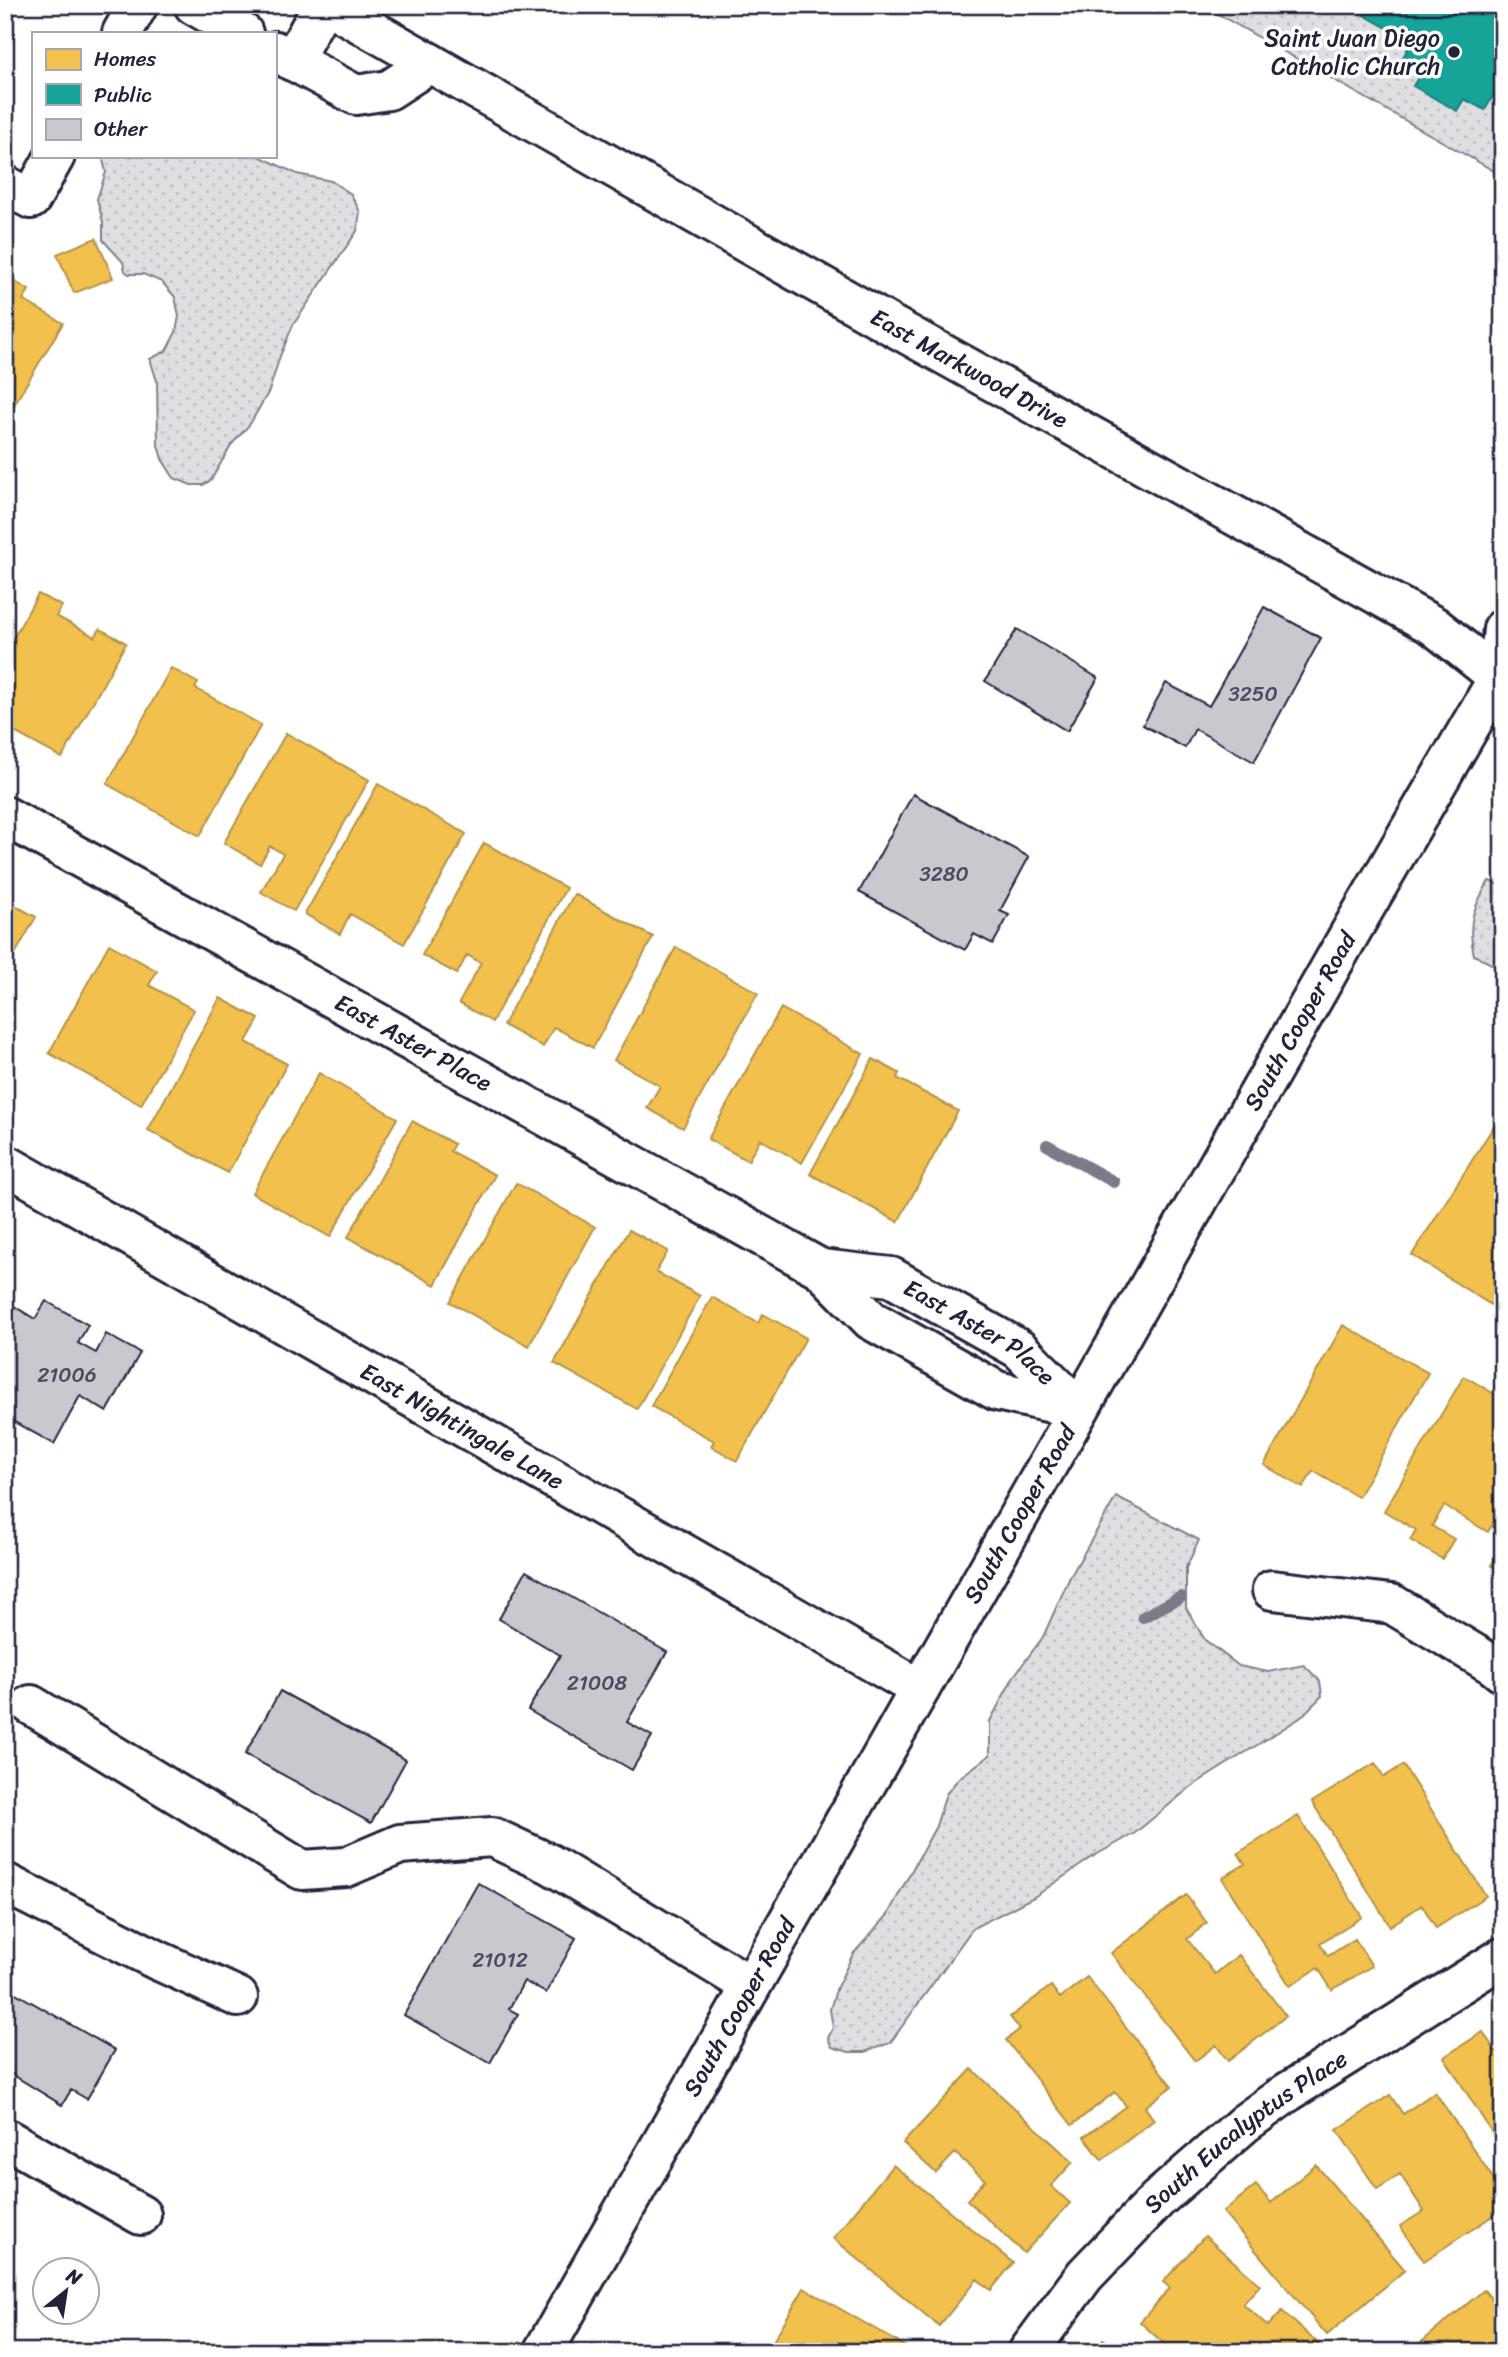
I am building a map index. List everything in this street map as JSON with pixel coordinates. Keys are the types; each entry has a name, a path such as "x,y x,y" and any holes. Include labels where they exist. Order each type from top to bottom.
{"street":[{"path":"123,32 138,5"},
{"path":"194,5 241,32"},
{"path":"325,5 284,56 356,95 389,90 430,63"},
{"name":"East Markwood Drive","path":"325,5 901,330 1434,626 1501,678"},
{"path":"18,192 53,158"},
{"name":"South Cooper Road","path":"543,2352 1358,918 1501,678 1503,629"},
{"name":"East Aster Place","path":"5,816 821,1269 871,1320 997,1391 1079,1409"},
{"name":"East Nightingale Lane","path":"5,1164 920,1689"},
{"name":"East Aster Place","path":"821,1269 891,1278 923,1295 1019,1349 1079,1409"},
{"path":"899,1336 923,1295"},
{"path":"1272,1590 1392,1604 1503,1673"},
{"path":"31,1705 302,1870 346,1867 400,1843 492,1837 550,1864 751,1986"},
{"path":"5,1883 238,1997"},
{"name":"South Eucalyptus Place","path":"1027,2352 1085,2274 1158,2199 1245,2123 1288,2092 1503,1957"},
{"path":"5,2138 141,2216"}],"shaded area":[{"path":"1202,5 1503,5 1503,176"},
{"path":"102,158 263,158 297,174 331,181 351,194 360,212 357,231 293,325 269,391 211,480 203,485 191,485 174,478 162,459 158,445 157,381 150,359 166,351 176,332 179,316 175,297 162,282 143,274 129,274 125,271 123,262 103,240 103,222 97,199 106,172"},
{"path":"1489,881 1503,886 1503,965 1497,967 1474,955 1471,934 1473,916"},
{"path":"1116,1497 1199,1540 1186,1568 1186,1608 1205,1640 1239,1666 1268,1672 1304,1665 1320,1681 1322,1696 1300,1718 1192,1786 1135,1833 1094,1856 1034,1897 973,1928 890,2043 865,2052 849,2052 832,2047 828,2038 833,2028 830,2009 853,1954 887,1916 936,1826 946,1794 959,1778 990,1755 990,1721 1014,1676 1043,1637 1069,1579"}],"building: Homes":[{"path":"96,238 113,278 74,293 57,254"},
{"path":"5,276 29,290 23,300 63,323 5,420"},
{"path":"38,594 62,606 56,616 95,637 100,629 126,643 62,758 5,727 5,653"},
{"path":"171,668 198,683 195,688 261,725 200,836 107,784"},
{"path":"286,733 369,780 294,911 261,892 283,854 270,846 260,864 224,843"},
{"path":"378,784 466,834 404,944 350,914 340,934 305,914"},
{"path":"484,843 566,888 492,1022 459,1003 481,963 467,955 457,974 422,955"},
{"path":"574,894 653,937 593,1048 554,1027 543,1047 503,1025"},
{"path":"5,900 36,917 5,972"},
{"path":"109,944 157,971 149,985 194,1010 141,1105 49,1053"},
{"path":"676,947 758,993 683,1128 647,1108 660,1086 614,1060"},
{"path":"220,998 259,1019 246,1042 287,1064 228,1173 148,1130"},
{"path":"781,1008 863,1054 802,1163 760,1139 748,1161 708,1139"},
{"path":"873,1059 899,1073 897,1078 958,1111 898,1222 810,1174"},
{"path":"319,1073 397,1118 330,1237 252,1193"},
{"path":"1499,1118 1503,1120 1503,1303 1499,1310 1412,1255"},
{"path":"412,1121 454,1144 450,1151 495,1175 435,1285 348,1237"},
{"path":"516,1183 595,1227 529,1346 450,1302"},
{"path":"629,1230 668,1251 656,1272 700,1296 637,1409 554,1363"},
{"path":"712,1297 758,1323 763,1314 806,1338 737,1461 711,1446 714,1441 651,1406"},
{"path":"1343,1325 1428,1373 1358,1497 1313,1471 1303,1488 1264,1465"},
{"path":"1464,1376 1503,1399 1503,1507 1488,1532 1444,1506 1432,1526 1454,1539 1442,1559 1410,1540 1416,1530 1384,1511"},
{"path":"1503,1550 1503,1574 1491,1565"},
{"path":"1375,1763 1384,1777 1403,1765 1486,1896 1436,1928 1422,1905 1390,1926 1312,1802"},
{"path":"1298,1816 1362,1917 1320,1943 1328,1956 1355,1939 1372,1966 1332,1990 1318,1968 1290,1986 1222,1878 1245,1864 1238,1853"},
{"path":"1186,1895 1207,1923 1187,1939 1215,1974 1239,1955 1286,2016 1228,2061 1216,2045 1195,2061 1111,1953"},
{"path":"1087,1977 1172,2086 1145,2107 1154,2120 1102,2160 1084,2137 1126,2106 1115,2092 1072,2125 1006,2040 1020,2029 1010,2017 1051,1986 1060,1998"},
{"path":"1483,2032 1496,2052 1503,2048 1503,2150 1444,2057"},
{"path":"972,2069 1073,2162 1051,2186 1070,2203 1024,2253 967,2200 985,2180 955,2153 936,2173 903,2143"},
{"path":"1435,2092 1503,2193 1503,2209 1424,2261 1400,2226 1424,2211 1400,2174 1377,2189 1337,2130 1390,2095 1403,2114"},
{"path":"893,2165 1013,2263 991,2290 977,2279 939,2326 833,2238"},
{"path":"1316,2165 1405,2270 1327,2335 1223,2212 1256,2185 1271,2203"},
{"path":"1205,2236 1260,2285 1243,2304 1268,2326 1282,2311 1319,2344 1312,2352 1173,2352 1140,2322 1170,2288 1163,2282"},
{"path":"804,2288 915,2352 767,2352"},
{"path":"1484,2290 1503,2313 1503,2352 1412,2350"},
{"path":"1103,2339 1121,2352 1094,2352"}],"building: Public":[{"name":"Saint Juan Diego Catholic Church","path":"1346,5 1503,5 1503,95 1496,91 1485,110 1464,99 1457,111 1413,86 1421,73 1400,62 1412,42"}],"building: Other":[{"path":"1264,607 1321,638 1254,762 1195,729 1185,748 1143,725 1166,683 1209,706"},
{"path":"1017,629 1098,678 1067,731 985,681"},
{"path":"913,794 1029,857 1000,911 1009,915 993,944 974,934 965,950 859,892"},
{"path":"46,1301 88,1325 78,1343 96,1353 106,1334 140,1353 107,1412 80,1396 54,1444 5,1417 5,1317 12,1305 35,1319"},
{"path":"526,1571 667,1652 627,1722 652,1736 632,1770 528,1710 560,1655 499,1619"},
{"path":"280,1691 406,1760 371,1823 245,1754"},
{"path":"478,1883 576,1938 546,1993 524,1981 509,2009 518,2014 490,2063 404,2015"},
{"path":"5,1987 115,2050 87,2099 71,2090 62,2105 5,2070"}],"waterway":[{"path":"1047,1145 1114,1182"},
{"path":"1143,1617 1181,1597"}],"place":[{"name":"Saint Juan Diego Catholic Church","path":"1454,52"}]}
